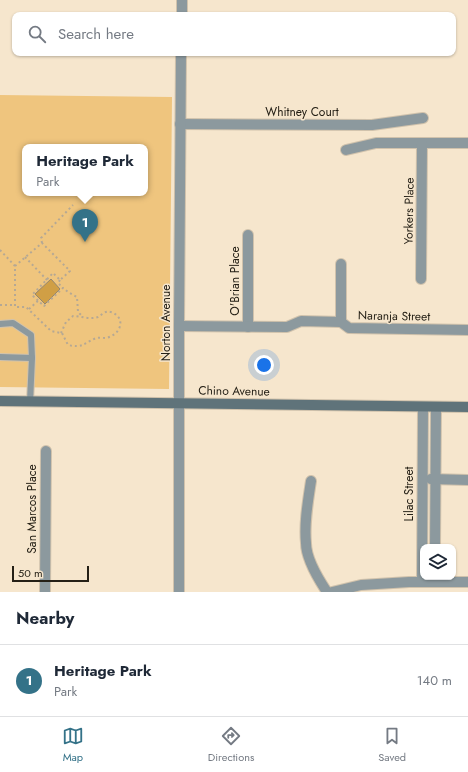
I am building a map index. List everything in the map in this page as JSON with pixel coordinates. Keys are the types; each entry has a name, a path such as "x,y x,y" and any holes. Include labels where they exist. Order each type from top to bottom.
{"main road":[{"name":"Chino Avenue","path":"0,401 468,407"}],"street":[{"path":"182,0 182,12"},
{"name":"Norton Avenue","path":"179,592 181,56"},
{"name":"Whitney Court","path":"180,124 372,125 423,118"},
{"path":"346,150 376,143 468,144"},
{"name":"Yorkers Place","path":"421,279 422,143"},
{"name":"O'Brian Place","path":"248,235 248,327"},
{"path":"341,264 341,322"},
{"name":"Naranja Street","path":"179,326 287,328 301,321 341,322 349,328 468,330"},
{"name":"Lilac Street","path":"422,582 423,407"},
{"path":"435,544 436,407"},
{"name":"San Marcos Place","path":"45,592 46,451"},
{"path":"423,479 468,480"},
{"path":"311,481 307,504 306,545 315,574 327,592"},
{"path":"332,592 361,585 435,580 468,582"}],"lane":[{"path":"0,324 12,323 31,335 32,358 30,402"},
{"path":"0,357 32,358"}],"path":[{"path":"73,205 41,238 42,243 70,271 58,283 68,292 77,297 78,312 82,316"},
{"path":"15,266 42,243"},
{"path":"0,251 15,266 15,305"},
{"path":"25,258 47,280"},
{"path":"60,280 53,273 32,295 44,306 63,288"},
{"path":"29,309 39,300"},
{"path":"0,305 26,307 51,330 61,333 68,345 77,346 86,344 95,338 107,338 116,334 120,328 121,322 119,317 111,311 104,312 91,318 73,316 66,322 61,333"}],"shaded area":[{"path":"0,95 172,97 169,389 0,387"}],"building":[{"path":"51,279 60,289 45,304 35,294"}],"place":[{"name":"Heritage Park","path":"85,242"}]}
